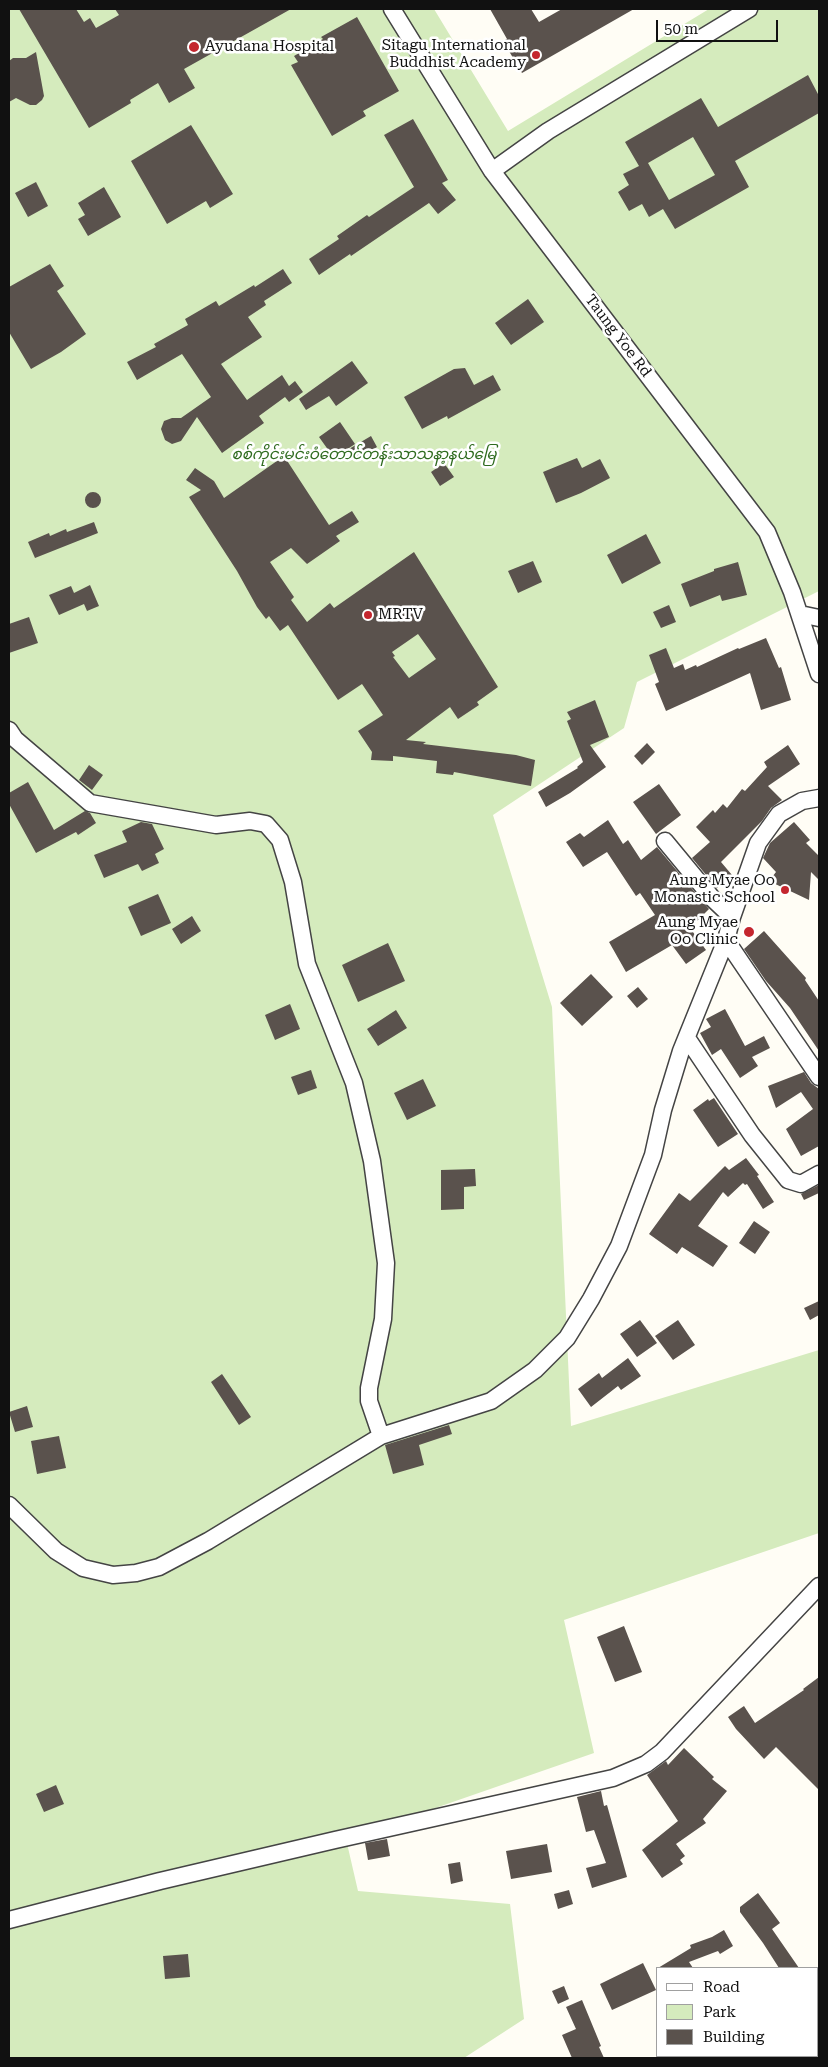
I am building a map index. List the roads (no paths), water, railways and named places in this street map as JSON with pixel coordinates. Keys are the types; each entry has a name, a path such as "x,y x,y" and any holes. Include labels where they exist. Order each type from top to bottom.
{"street":[{"name":"Taung Yoe Rd","path":"392,9 492,171 761,524 771,542 800,614 819,674"},
{"path":"492,171 548,131 749,9"},
{"path":"800,614 819,618"},
{"path":"9,730 15,739 90,803 216,825 250,821 266,824 280,840 293,882 307,964 354,1082 372,1161 386,1263 383,1319 369,1388 369,1401 381,1436"},
{"path":"9,1505 56,1551 83,1568 113,1575 136,1573 159,1566 208,1541 381,1436 491,1401 535,1370 567,1338 591,1299 619,1246 653,1155 670,1084 726,940 732,917 758,843 779,814 802,801 819,798"},
{"path":"665,841 713,899 732,917"},
{"path":"726,940 819,1077"},
{"path":"687,1038 752,1135 788,1180 801,1184 819,1174"},
{"path":"9,1920 170,1879 613,1778 631,1772 646,1764 676,1739 819,1586"}],"place":[{"name":"Ayudana Hospital","path":"194,47"},
{"name":"Sitagu International Buddhist Academy","path":"536,55"},
{"name":"MRTV","path":"368,615"},
{"name":"Aung Myae Oo Monastic School","path":"785,890"},
{"name":"Aung Myae Oo Clinic","path":"749,932"}],"park label":[{"name":"စစ်ကိုင်းမင်းဝံတောင်တန်းသာသနာ့နယ်မြေ","path":"364,455"}]}
